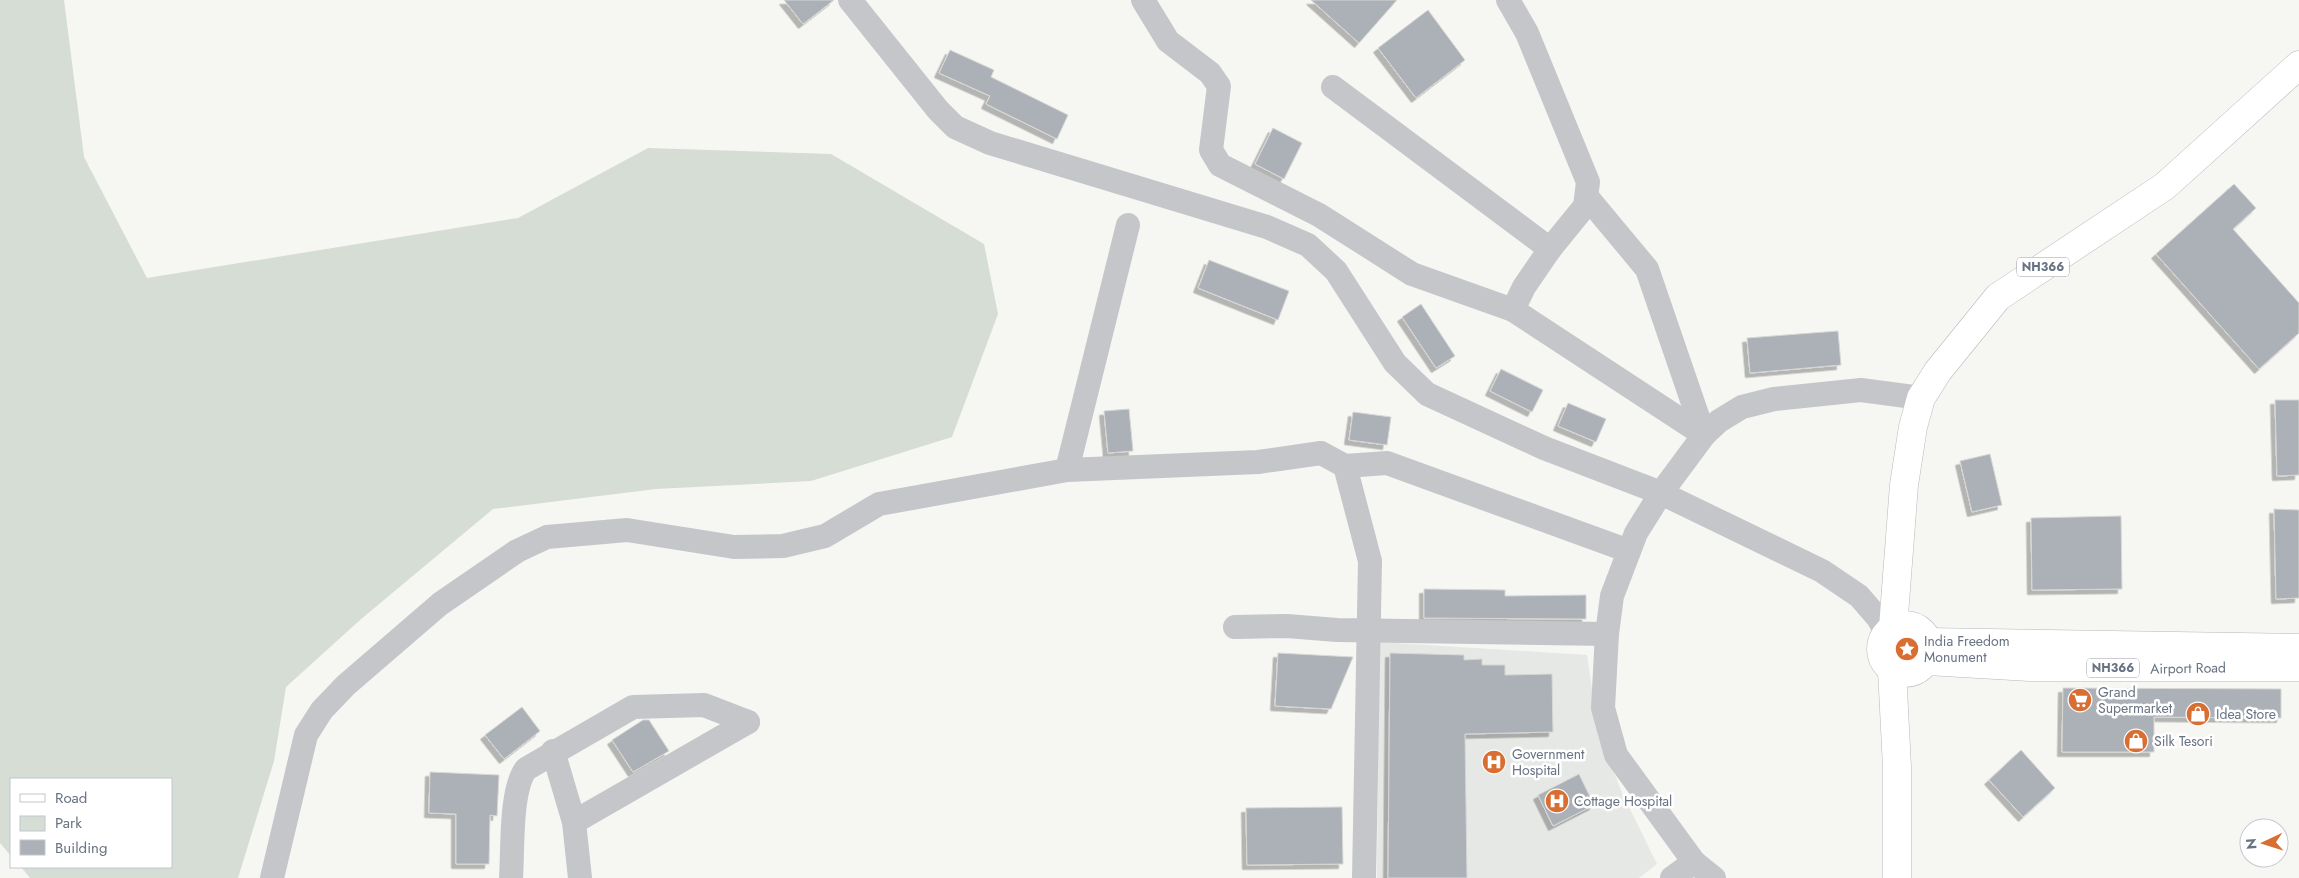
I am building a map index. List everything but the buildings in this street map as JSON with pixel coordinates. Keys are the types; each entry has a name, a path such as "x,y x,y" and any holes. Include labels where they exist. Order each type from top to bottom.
{"main road":[{"name":"NH366","path":"1907,648 1900,542 1904,485 1921,398 1938,372 1998,297 2165,186 2299,65"},
{"name":"Airport Road","path":"1907,648 2299,648"},
{"name":"Airport Road","path":"1907,648 2030,667 2299,667"},
{"path":"1898,878 1897,767 1907,648"}],"street":[{"path":"850,0 938,110 955,127 990,143 1267,227 1308,245 1336,271 1395,363 1427,394 1544,448 1661,493 1822,571 1859,596 1907,648"},
{"path":"1143,0 1168,41 1210,73 1219,86 1211,150 1220,165 1319,215 1412,274 1513,310 1704,435"},
{"path":"1508,0 1527,34 1584,168 1588,182 1585,206 1550,249 1524,287 1513,310"},
{"path":"1332,87 1550,249"},
{"path":"1587,197 1647,269 1704,435"},
{"path":"1067,470 1128,225"},
{"path":"1714,878 1694,862 1616,755 1603,708 1607,634 1612,596 1636,533 1661,493 1704,435 1718,421 1742,407 1774,399 1861,390 1921,398"},
{"path":"272,878 306,735 322,710 346,686 440,604 517,551 546,537 627,530 734,547 783,546 825,536 879,504 1067,470 1258,462 1322,453 1345,466 1388,464 1629,551"},
{"path":"1345,466 1370,561 1364,878"},
{"path":"1234,627 1287,626 1337,630 1607,634"},
{"path":"511,878 516,792 519,778 526,769 553,751 633,708 704,705 748,722 574,822"},
{"path":"553,751 574,822 580,878"},
{"path":"1672,878 1694,862"}],"shaded area":[{"name":"Government Hospital","path":"1379,642 1587,655 1598,731 1622,793 1657,864 1639,878 1377,878"}],"green space":[{"path":"0,0 64,0 84,157 147,278 518,218 648,148 831,154 984,244 998,314 952,437 811,481 656,489 493,509 360,620 286,687 274,761 238,878 30,878 22,868 172,868 172,778 10,778 10,855 0,843"}],"place":[{"name":"India Freedom Monument","path":"1907,649"},
{"name":"Grand Supermarket","path":"2080,700"},
{"name":"Idea Store","path":"2198,714"},
{"name":"Silk Tesori","path":"2136,741"},
{"name":"Government Hospital","path":"1494,762"},
{"name":"Cottage Hospital","path":"1557,801"}]}
